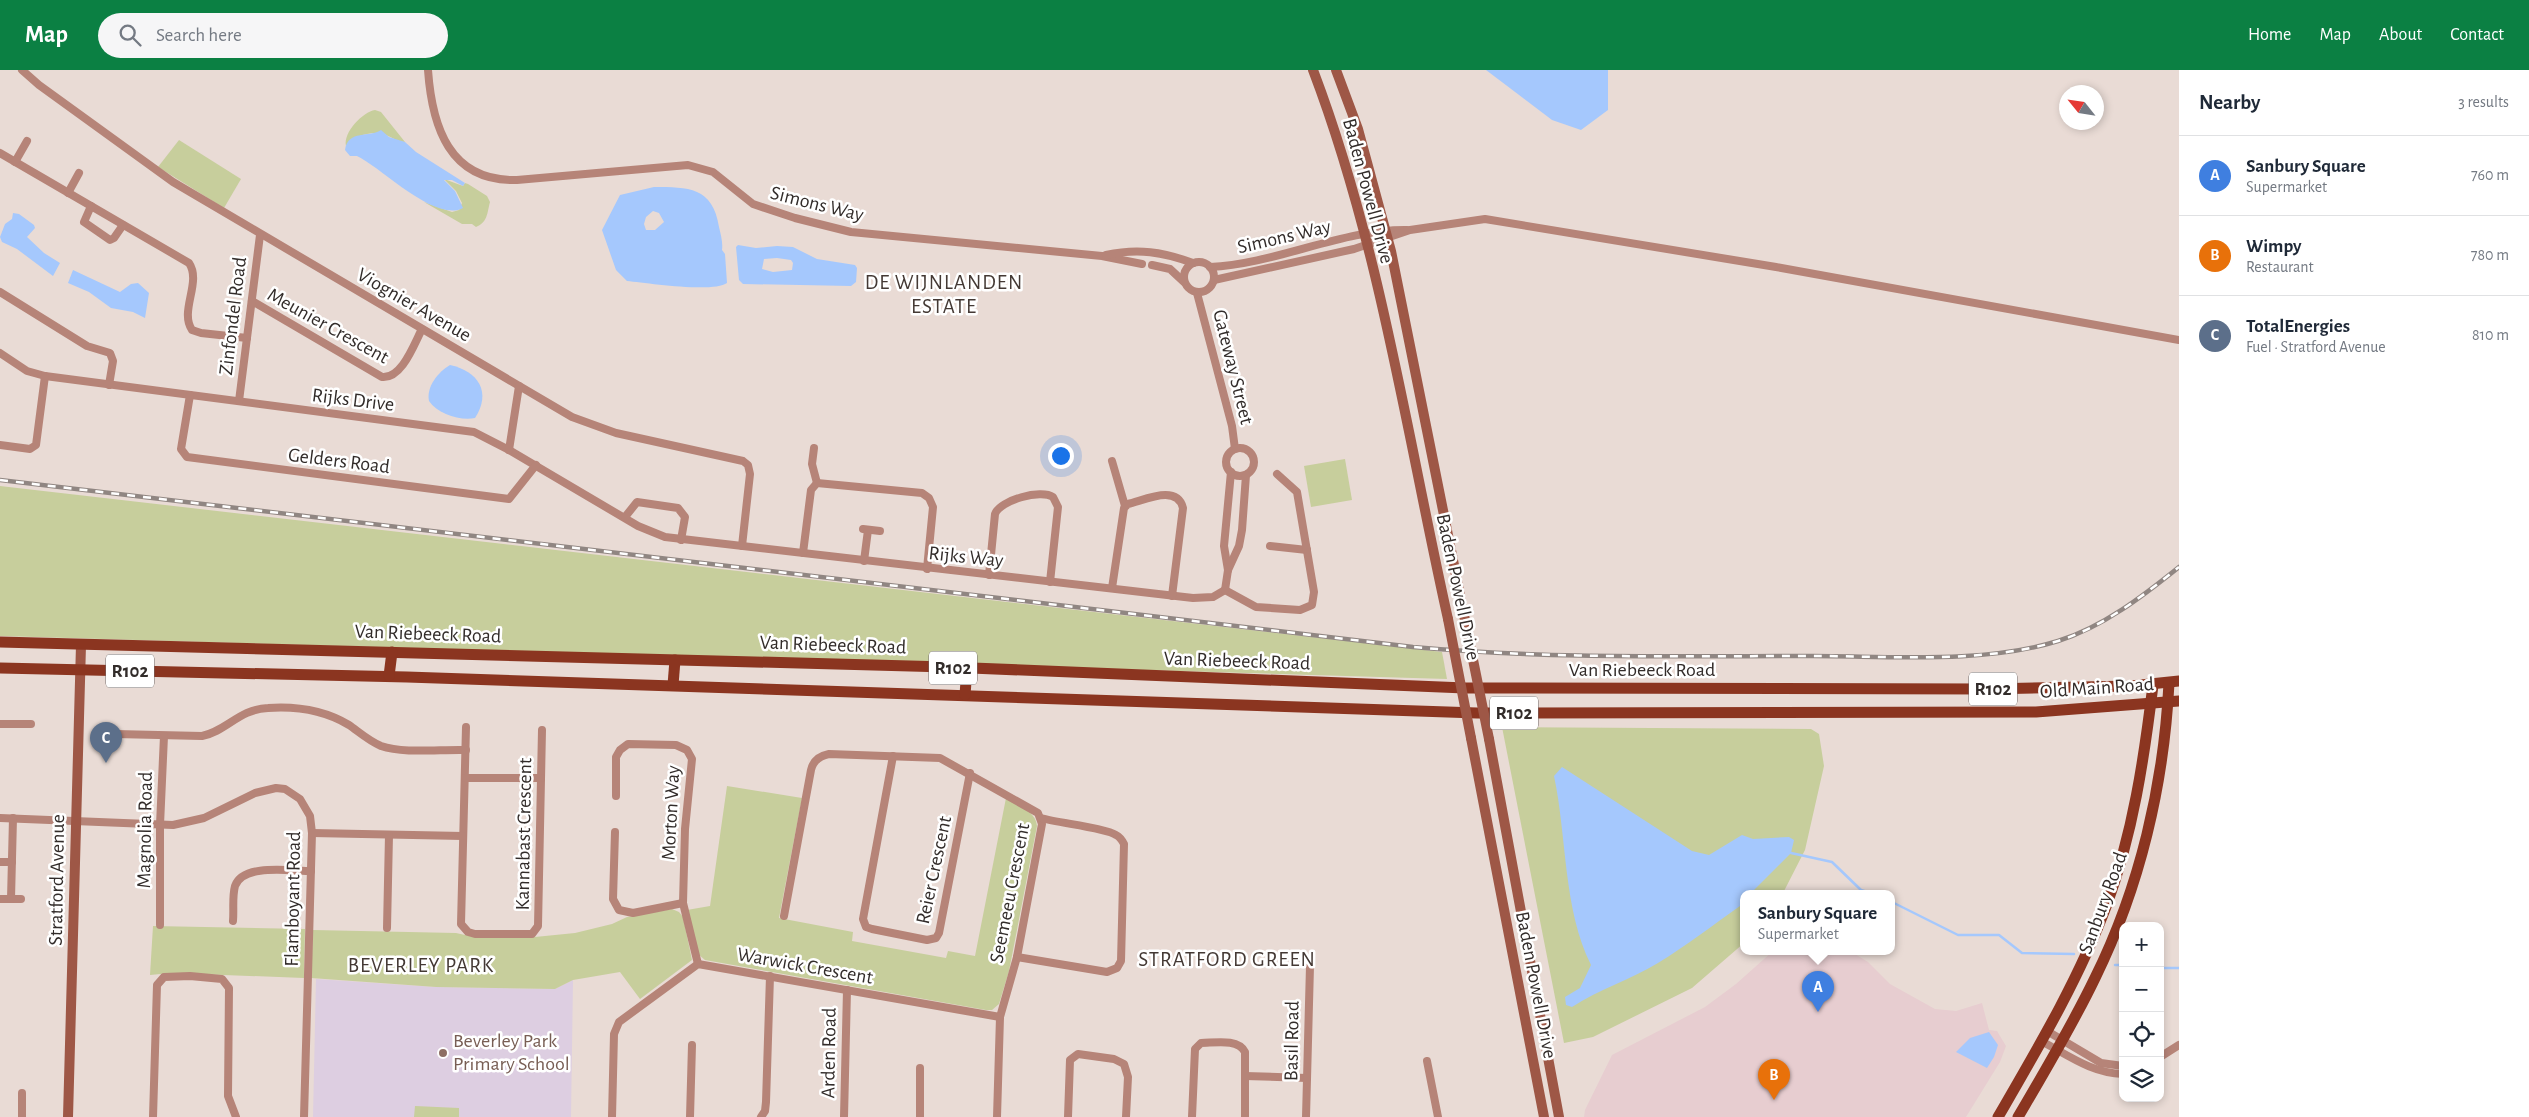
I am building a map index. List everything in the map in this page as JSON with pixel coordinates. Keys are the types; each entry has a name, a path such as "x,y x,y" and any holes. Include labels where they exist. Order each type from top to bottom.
{"main road":[{"name":"Baden Powell Drive","path":"1313,70 1332,121 1367,246 1411,442 1426,523 1448,619 1544,1117"},
{"name":"Baden Powell Drive","path":"1336,70 1358,129 1387,235 1489,739 1559,1117"},
{"name":"Van Riebeeck Road","path":"0,642 968,668 1466,688 1844,689"},
{"name":"Stratford Avenue","path":"68,1117 81,644"},
{"path":"389,676 392,652"},
{"path":"673,685 675,660"},
{"name":"R102","path":"0,668 389,676 965,695"},
{"path":"965,695 968,668"},
{"name":"Old Main Road","path":"1844,689 1987,690 2153,685 2174,682"},
{"name":"Sanbury Road","path":"2018,1117 2060,1045 2108,950 2135,875 2154,799 2174,701 2174,682"},
{"name":"Sanbury Road","path":"1998,1117 2084,960 2114,882 2138,793 2153,685"},
{"name":"Old Main Road","path":"965,695 1476,713 2036,712 2174,701"}],"street":[{"name":"Viognier Avenue","path":"22,70 46,91 173,182 572,416 616,433 743,460 748,465 750,474 742,546"},
{"name":"Simons Way","path":"428,70 432,108 446,144 469,167 492,178 517,180 688,164 713,172 753,204 795,218 851,232 1102,256 1142,264"},
{"path":"15,162 28,141"},
{"path":"0,153 183,259 192,267 188,320 192,330 201,333 247,338"},
{"path":"68,193 79,173"},
{"path":"91,206 84,222 110,240 114,238 124,225"},
{"path":"1387,235 1485,219 1776,267 2179,340"},
{"name":"Zinfondel Road","path":"238,401 260,234"},
{"name":"Simons Way","path":"1210,267 1226,266 1297,252 1364,235 1387,235"},
{"name":"Simons Way","path":"1214,280 1367,246 1387,235"},
{"name":"Simons Way","path":"1102,256 1121,252 1151,251 1193,262"},
{"path":"1152,265 1170,269 1189,289 1197,293 1206,291 1214,280 1210,267 1202,262 1193,262 1184,272 1184,282"},
{"path":"0,292 87,346 110,353 113,361 109,384"},
{"name":"Gateway Street","path":"1197,293 1232,426 1235,449"},
{"name":"Meunier Crescent","path":"252,301 382,377 390,377 398,372 422,329"},
{"name":"Rijks Drive","path":"0,353 27,371 45,376 469,431 485,436 652,533 681,540"},
{"path":"0,445 30,449 36,445 45,376"},
{"path":"510,450 519,386"},
{"name":"Gelders Road","path":"190,395 181,449 186,457 509,499 536,465"},
{"path":"814,448 812,464 817,483"},
{"path":"1228,570 1224,546 1231,472 1226,459 1235,449 1244,448 1254,457 1254,466 1246,474 1239,476 1231,472"},
{"path":"1112,461 1125,506"},
{"path":"1246,474 1244,514 1239,546 1228,570 1225,590 1256,607 1300,610 1312,605 1314,592 1307,550 1297,492 1277,474"},
{"path":"803,553 811,490 817,483"},
{"path":"817,483 922,493 927,496 933,507 926,569"},
{"path":"989,575 995,514 998,508 1004,503 1047,494 1056,500 1058,506 1050,582"},
{"path":"1112,588 1121,512 1125,506 1166,494 1176,496 1180,502 1182,512 1172,596"},
{"path":"625,518 637,502 678,508 685,517 681,540"},
{"path":"1228,512 1244,514"},
{"path":"864,561 865,529 880,531"},
{"name":"Rijks Way","path":"681,540 1204,599 1213,597 1225,590"},
{"path":"1270,546 1307,550"},
{"path":"115,734 206,735 222,728 239,716 257,709 300,708 320,711 333,716 374,742 387,747 466,750"},
{"path":"0,724 31,724"},
{"name":"Kannabast Crescent","path":"466,728 461,924 464,929 475,934 532,934 538,926 542,730"},
{"name":"Magnolia Road","path":"160,925 160,825 164,736"},
{"name":"Morton Way","path":"616,796 616,757 620,750 628,744 676,745 687,750 692,759 685,829 684,903 698,964"},
{"name":"Seemeeu Crescent","path":"784,916 814,762 821,756 828,754 940,758 970,773 1038,813 1041,818 1042,824 1017,957 1000,1017"},
{"name":"Reier Crescent","path":"893,756 863,919 865,924 872,929 927,940 938,936 970,773"},
{"path":"465,778 541,778"},
{"name":"Flamboyant Road","path":"0,818 173,825 204,818 255,793 276,788 284,789 300,799 310,816 312,833 304,1117"},
{"path":"11,899 13,818"},
{"path":"1017,957 1107,972 1117,968 1121,961 1124,844 1122,840 1114,833 1041,818"},
{"path":"615,832 613,899 619,910 633,913 684,903"},
{"path":"312,833 463,836"},
{"path":"387,928 389,835"},
{"path":"0,862 12,862"},
{"path":"233,922 236,884 245,874 262,871 311,871"},
{"path":"0,899 21,899"},
{"path":"612,1117 614,1034 619,1022 698,964"},
{"name":"Warwick Crescent","path":"698,964 1000,1017"},
{"name":"Basil Road","path":"1306,1117 1310,966"},
{"path":"153,1117 157,985 164,977 190,976 222,979 229,988 228,1096 236,1117"},
{"path":"761,1117 765,1111 766,1102 770,976"},
{"name":"Arden Road","path":"844,1117 847,990"},
{"path":"997,1117 1000,1017"},
{"path":"2047,1030 2060,1045 2101,1072 2119,1074"},
{"path":"2041,1041 2060,1045 2102,1062 2119,1065"},
{"path":"1192,1117 1193,1057 1196,1047 1199,1044 1230,1043 1242,1047 1245,1052 1245,1117"},
{"path":"690,1117 692,1045"},
{"path":"2164,1054 2179,1045"},
{"path":"1068,1117 1070,1060 1078,1054 1114,1058 1124,1064 1128,1078 1126,1117"},
{"path":"1426,1061 1438,1117"},
{"path":"920,1068 920,1117"},
{"path":"1246,1076 1307,1078"},
{"path":"22,1093 22,1117"}],"shaded area":[{"path":"1769,955 1857,955 1868,962 1890,984 1935,1009 1956,1011 1982,1003 1989,1030 1997,1031 2006,1046 2000,1062 1966,1117 1584,1117 1585,1110 1612,1055 1705,1007 1736,984"},
{"name":"Beverley Park Primary School","path":"316,979 436,987 555,989 573,980 571,1117 313,1117"}],"green space":[{"path":"375,110 381,112 405,142 386,135 370,133 359,136 346,146 348,135 355,124 365,114"},
{"path":"179,140 241,179 224,208 158,167"},
{"path":"444,179 463,186 465,183 468,184 487,196 490,202 483,223 476,227 472,224 462,224 424,202 452,212 459,210 462,203 456,191"},
{"path":"1345,459 1352,500 1311,507 1304,466"},
{"path":"0,486 1442,652 1447,679 0,636"},
{"path":"1502,727 1811,729 1819,734 1824,766 1805,850 1785,890 1740,890 1740,946 1692,988 1593,1037 1564,1043"},
{"path":"727,786 802,798 779,918 853,932 852,941 946,958 948,951 975,956 1006,798 1030,812 1037,826 1009,971 999,1004 992,1010 986,1010 705,960 698,954 687,910 710,906"},
{"path":"672,909 679,912 683,917 692,960 640,999 620,972 573,980 555,989 436,987 311,978 313,930 456,933 474,937 525,938 575,933 612,924 627,917"},
{"path":"153,926 305,929 304,978 171,973 150,975"},
{"path":"415,1106 459,1108 459,1117 414,1117"}],"water":[{"path":"1486,70 1608,70 1608,110 1581,130 1552,120"},
{"path":"381,130 389,137 405,142 416,152 465,183 463,186 452,180 444,180 455,191 463,208 451,211 438,208 423,201 367,162 357,156 350,156 345,150 350,139"},
{"path":"654,187 666,187 688,189 705,197 716,214 722,239 722,250 725,254 727,283 720,286 694,287 627,281 616,270 602,230 620,195","holes":["653,211 659,213 664,222 655,230 646,230 644,224 646,217"]},
{"path":"13,213 19,214 34,225 35,228 27,237 44,253 60,263 53,276 17,249 2,242 0,237 5,224 12,219"},
{"path":"738,245 756,248 793,247 817,259 855,265 857,268 856,282 851,286 743,284 739,280 736,247","holes":["764,259 791,260 793,263 792,270 773,272 762,269"]},
{"path":"73,270 120,292 131,284 138,283 149,293 145,318 133,312 111,308 89,292 68,283"},
{"path":"450,365 468,372 479,384 482,391 482,400 475,418 450,416 438,410 429,401 431,385 441,372"},
{"path":"1562,767 1692,851 1709,855 1742,835 1753,839 1789,837 1794,840 1791,853 1754,890 1740,890 1740,906 1679,950 1647,969 1572,1007 1566,1005 1565,997 1580,988 1591,965 1582,943 1570,897 1554,776"},
{"path":"1989,1032 1998,1045 1994,1057 1987,1068 1956,1052 1970,1038"}],"waterway":[{"path":"1791,853 1832,862 1861,890"},
{"path":"1895,904 1958,935 1999,935 2022,953 2074,954"},
{"path":"2164,968 2179,968"}],"railway":[{"path":"0,480 1413,647 1563,655 1937,657 1999,653 2058,641 2091,628 2122,610 2179,567"}],"place":[{"name":"TotalEnergies","path":"106,763"},
{"name":"Sanbury Square","path":"1818,1012"},
{"name":"Beverley Park Primary School","path":"443,1053"},
{"name":"Wimpy","path":"1774,1100"}],"district":[{"name":"DE WIJNLANDEN ESTATE","path":"944,294"},
{"name":"STRATFORD GREEN","path":"1227,959"},
{"name":"BEVERLEY PARK","path":"421,965"}]}
